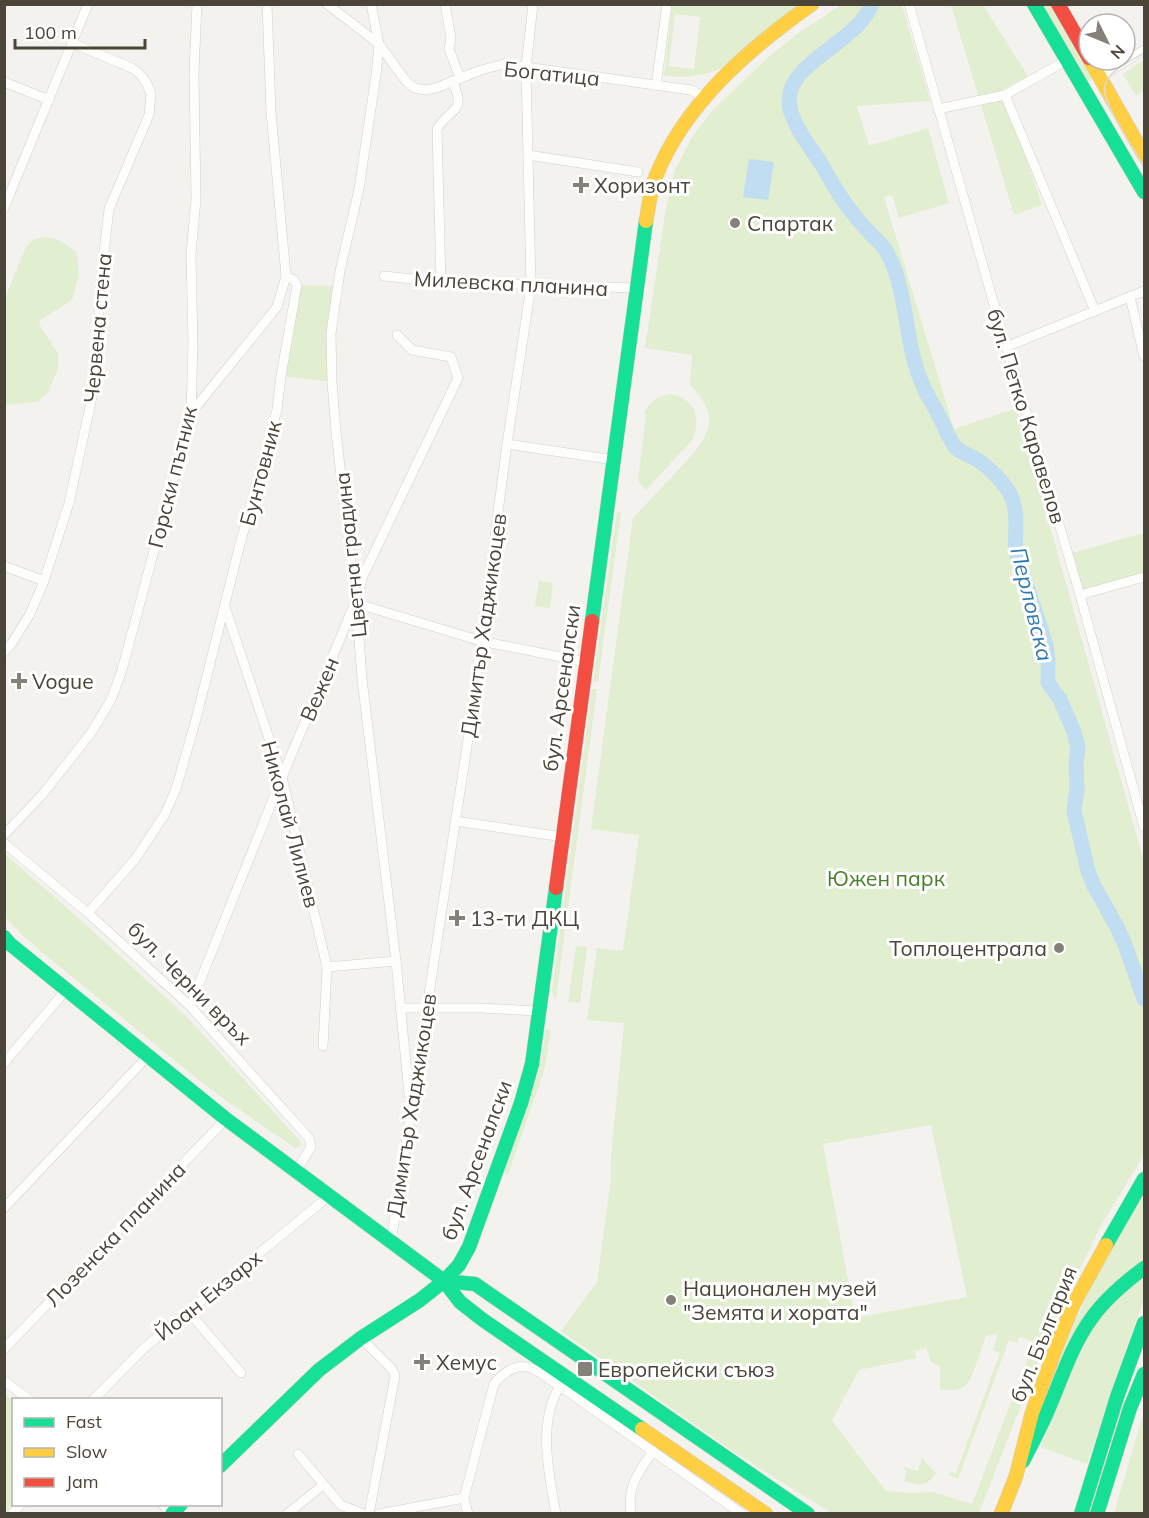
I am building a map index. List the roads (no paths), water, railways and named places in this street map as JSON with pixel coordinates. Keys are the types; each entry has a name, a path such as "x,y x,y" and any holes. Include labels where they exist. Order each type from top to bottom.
{"main road":[{"name":"бул. Арсеналски","path":"222,1464 319,1370 444,1281 459,1265 467,1251 521,1103 532,1064 649,202 656,177 668,150 705,98 756,46 812,4"},
{"path":"1034,4 1144,192"},
{"path":"1058,4 1077,37"},
{"path":"1097,72 1144,155"},
{"path":"4,937 225,1119 444,1281 460,1302 483,1320 766,1514"},
{"name":"бул. България","path":"1001,1514 1016,1476 1032,1413 1073,1305 1144,1179"},
{"path":"1016,1476 1046,1418 1072,1352 1085,1327 1118,1288 1144,1268"},
{"path":"444,1281 475,1284 808,1514"},
{"path":"1081,1514 1117,1397 1144,1323"},
{"path":"1097,1514 1130,1408 1144,1376"}],"street":[{"path":"4,208 88,4"},
{"name":"Горски пътник","path":"4,836 42,795 91,733 111,700 122,670 191,413 193,343 191,254 196,199 194,73 197,4"},
{"name":"Бунтовник","path":"88,913 136,858 165,814 176,789 277,410 297,285 294,280 286,276 271,112 267,4"},
{"name":"Богатица","path":"327,4 379,44 402,76 415,88 426,90 436,88 481,70 504,64 691,90 705,98"},
{"name":"Цветна градина","path":"371,4 379,44 376,75 359,189 340,271 331,333 332,382 362,679 411,1108"},
{"path":"441,282 437,129 457,108 459,100 449,49 451,38 445,4"},
{"name":"Димитър Хаджикоцев","path":"391,1242 467,746 507,444 531,286 526,68 533,4"},
{"name":"бул. Петко Каравелов","path":"909,4 1006,347 1080,595 1144,827"},
{"path":"656,86 665,5"},
{"name":"Червена стена","path":"4,652 30,614 44,581 69,503 97,363 101,279 109,209 149,115 151,94 141,75 132,68 72,43"},
{"path":"1100,77 1144,50"},
{"path":"938,109 1005,95 1067,60"},
{"path":"4,82 49,100"},
{"path":"1005,95 1095,311"},
{"path":"528,155 638,172"},
{"path":"191,413 276,308 286,276"},
{"name":"Милевска планина","path":"384,276 441,282 637,288"},
{"path":"1006,347 1144,291"},
{"path":"1130,297 1144,356"},
{"name":"Вежен","path":"190,1006 355,603 363,576 458,378 451,357 412,350 397,335"},
{"path":"507,444 615,460"},
{"path":"4,566 44,581"},
{"path":"1080,595 1144,577"},
{"path":"355,603 481,641 586,662"},
{"name":"Николай Лилиев","path":"225,607 282,777 327,967 323,1046"},
{"path":"455,821 563,837"},
{"name":"бул. Черни връх","path":"4,843 88,913 190,1006 309,1138 311,1147 296,1171"},
{"path":"327,967 396,961"},
{"path":"4,1063 67,989"},
{"path":"400,1008 539,1011"},
{"path":"4,1208 148,1056"},
{"name":"Лозенска планина","path":"4,1349 225,1119"},
{"name":"Йоан Екзарх","path":"95,1398 144,1348 329,1196"},
{"path":"188,1311 241,1373"},
{"path":"361,1338 392,1369 395,1376 369,1514"},
{"path":"468,1514 464,1498 494,1384 498,1378 523,1366 560,1386 736,1512"},
{"path":"4,1381 27,1398"},
{"path":"556,1514 546,1438 553,1397 560,1386"},
{"path":"631,1514 629,1501 634,1479 653,1451"},
{"path":"298,1454 341,1504 363,1514"},
{"path":"287,1514 323,1485"},
{"path":"380,1514 464,1498"}],"water":[{"path":"749,159 774,162 768,200 743,197"}],"waterway":[{"name":"Перловска","path":"872,4 865,17 855,28 804,70 795,81 790,93 790,110 801,133 843,200 883,247 893,264 917,371 951,442 958,450 981,462 991,471 1006,487 1012,498 1016,518 1016,552 1046,645 1048,682 1060,699 1078,747 1074,811 1088,871 1124,942 1144,999"}],"tram line":[{"path":"1144,53 1114,72 1105,85 1105,94 1111,111 1144,168"}],"place":[{"name":"Хоризонт","path":"581,185"},
{"name":"Спартак","path":"735,223"},
{"name":"Vogue","path":"19,681"},
{"name":"13-ти ДКЦ","path":"457,918"},
{"name":"Топлоцентрала","path":"1059,948"},
{"name":"Национален музей \"Земята и хората\"","path":"671,1300"},
{"name":"Хемус","path":"422,1362"},
{"name":"Европейски съюз","path":"585,1369"}],"park label":[{"name":"Южен парк","path":"886,878"}]}
